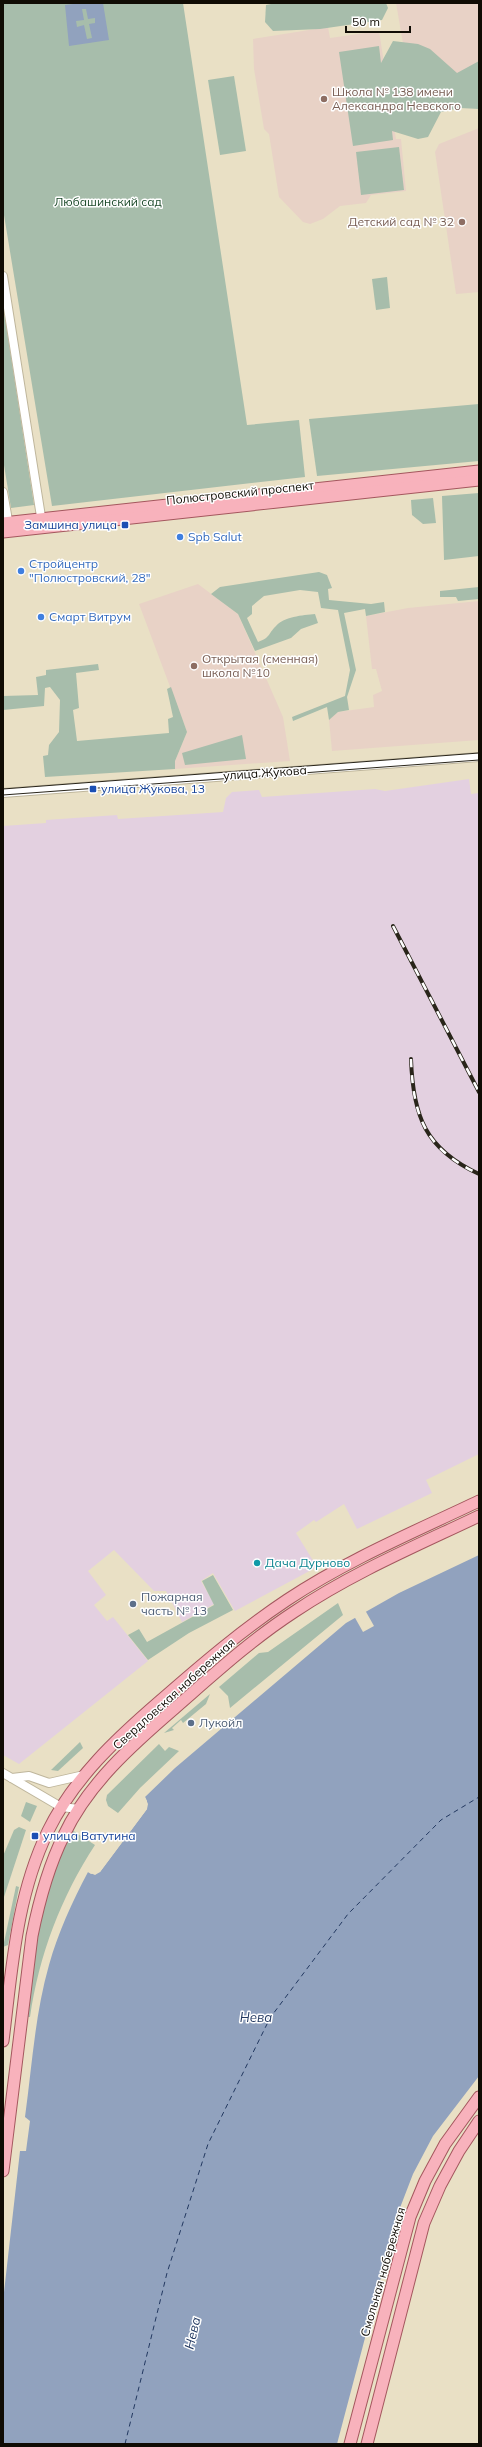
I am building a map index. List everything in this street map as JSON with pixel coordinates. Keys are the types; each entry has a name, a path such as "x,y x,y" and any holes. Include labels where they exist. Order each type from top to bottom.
{"main road":[{"name":"Полюстровский проспект","path":"6,527 479,471"},
{"name":"Полюстровский проспект","path":"42,523 479,480"},
{"name":"Свердловская набережная","path":"3,2041 13,1952 24,1893 48,1833 61,1807 84,1775 103,1753 140,1718 249,1626 288,1599 335,1572 479,1501"},
{"name":"Свердловская набережная","path":"3,2171 32,1936 40,1898 64,1834 94,1788 140,1739 256,1638 295,1611 343,1582 479,1516"},
{"name":"Смольная набережная","path":"350,2444 410,2217 425,2181 445,2144 479,2097"},
{"path":"367,2444 424,2223 451,2165 479,2122"}],"street":[{"path":"3,276 42,523"},
{"path":"3,492 6,527"},
{"name":"улица Жукова","path":"3,793 479,756"},
{"path":"3,1773 61,1807 79,1809"},
{"path":"12,1778 29,1776 48,1783 84,1775"}],"shaded area":[{"path":"396,3 479,3 479,100 406,61"},
{"name":"Школа № 138 имени Александра Невского","path":"328,27 330,38 379,31 396,139 401,139 406,191 371,195 366,203 340,206 323,219 310,224 303,222 279,197 269,134 264,129 254,69 253,39"},
{"name":"Детский сад № 32","path":"479,128 479,292 456,294 435,152 439,144"},
{"path":"198,584 238,614 283,717 290,761 175,769 175,761 187,732 139,604"},
{"path":"479,601 479,740 332,751 329,720 338,712 374,707 373,695 382,691 376,669 372,669 366,616 408,608"},
{"path":"469,779 471,794 479,793 479,1454 426,1480 432,1493 357,1529 344,1504 316,1522 314,1520 296,1533 317,1567 235,1611 213,1573 201,1581 214,1604 182,1622 166,1591 154,1591 114,1550 88,1571 106,1595 94,1605 107,1621 113,1617 148,1661 19,1764 3,1755 3,826 46,823 46,820 117,815 118,819 223,812 226,798 232,792 259,790 262,797 375,789 385,791"}],"green space":[{"name":"Любашинский сад","path":"3,3 183,3 247,425 299,420 305,477 52,506 3,209"},
{"path":"276,3 386,3 388,8 382,20 320,29 273,31 265,22 266,5"},
{"path":"393,41 418,44 430,49 457,73 479,61 479,109 460,108 441,112 428,137 418,139 392,131 393,140 353,146 339,52 379,46 381,63"},
{"path":"234,76 246,151 220,155 208,80"},
{"path":"399,147 404,190 361,195 356,152"},
{"path":"387,277 390,308 376,310 372,279"},
{"path":"3,305 34,505 11,508 3,459"},
{"path":"479,404 479,461 317,476 309,419"},
{"path":"479,493 479,556 444,560 442,496"},
{"path":"433,498 436,523 423,524 412,515 411,500"},
{"path":"319,572 327,575 332,588 328,589 329,600 371,604 384,602 385,612 366,616 365,609 344,613 356,670 347,697 349,710 338,712 329,720 327,707 293,721 292,717 345,696 350,670 338,610 321,608 318,592 300,590 264,596 252,606 252,614 247,618 258,642 267,637 283,620 315,614 318,623 301,629 291,638 255,651 238,614 211,594 220,587"},
{"path":"479,587 479,599 458,601 456,597 440,597 440,591"},
{"path":"98,664 99,670 76,673 79,708 73,710 77,741 169,733 168,719 173,717 167,689 171,687 187,732 175,761 175,769 45,777 43,756 48,755 49,745 59,732 60,700 50,687 45,688 44,706 3,710 3,696 38,695 36,677 46,675 46,670"},
{"path":"242,735 246,759 185,765 182,753"},
{"path":"213,1575 233,1610 189,1633 148,1660 128,1635 139,1629 147,1642 214,1605 202,1581"},
{"path":"338,1603 343,1615 230,1708 228,1696 219,1687 259,1653 268,1652"},
{"path":"210,1694 206,1704 183,1723 181,1720 172,1728 174,1730 164,1733"},
{"path":"80,1742 83,1748 58,1771 51,1770"},
{"path":"159,1744 165,1751 169,1747 179,1751 140,1788 118,1813 108,1806 106,1800 107,1795"},
{"path":"26,1802 37,1806 30,1822 21,1816"},
{"path":"19,1827 26,1830 4,1897 3,1856 14,1830"},
{"path":"72,1830 95,1845 72,1885 53,1927 39,1971 30,2017 25,2017 36,1935 54,1868"},
{"path":"16,1886 19,1887 8,1945 3,1947"}],"water":[{"path":"103,3 109,40 69,46 65,5","holes":["82,9 86,9 88,19 95,18 95,23 89,24 92,38 87,39 84,25 77,27 76,21 84,20"]},
{"name":"Нева","path":"479,1555 479,2076 433,2136 413,2174 398,2213 337,2444 3,2444 3,2301 20,2151 26,2151 30,2121 25,2117 34,2040 40,2002 49,1965 61,1929 88,1872 91,1874 100,1872 147,1809 147,1801 145,1797 175,1768 346,1623 399,1593"}],"pier":[{"path":"365,1610 374,1626 363,1632 354,1616"},
{"path":"145,1797 148,1804 147,1809 100,1872 95,1875 88,1872 98,1871 145,1808"}],"ferry route":[{"path":"125,2444 167,2273 208,2144 270,2018 348,1914 441,1820 479,1797"}],"tram line":[{"path":"3,789 479,753"},
{"path":"3,795 479,760"}],"railway":[{"path":"393,926 479,1092"},
{"path":"411,1059 412,1079 419,1114 434,1142 446,1154 479,1174"}],"place":[{"name":"Школа № 138 имени Александра Невского","path":"324,99"},
{"name":"Детский сад № 32","path":"462,222"},
{"name":"Замшина улица","path":"125,525"},
{"name":"Spb Salut","path":"180,537"},
{"name":"Стройцентр \"Полюстровский, 28\"","path":"21,571"},
{"name":"Смарт Витрум","path":"41,617"},
{"name":"Открытая (сменная) школа №10","path":"194,666"},
{"name":"улица Жукова, 13","path":"93,789"},
{"name":"Дача Дурново","path":"257,1563"},
{"name":"Пожарная часть № 13","path":"133,1604"},
{"name":"Лукойл","path":"191,1723"},
{"name":"улица Ватутина","path":"35,1836"}]}
